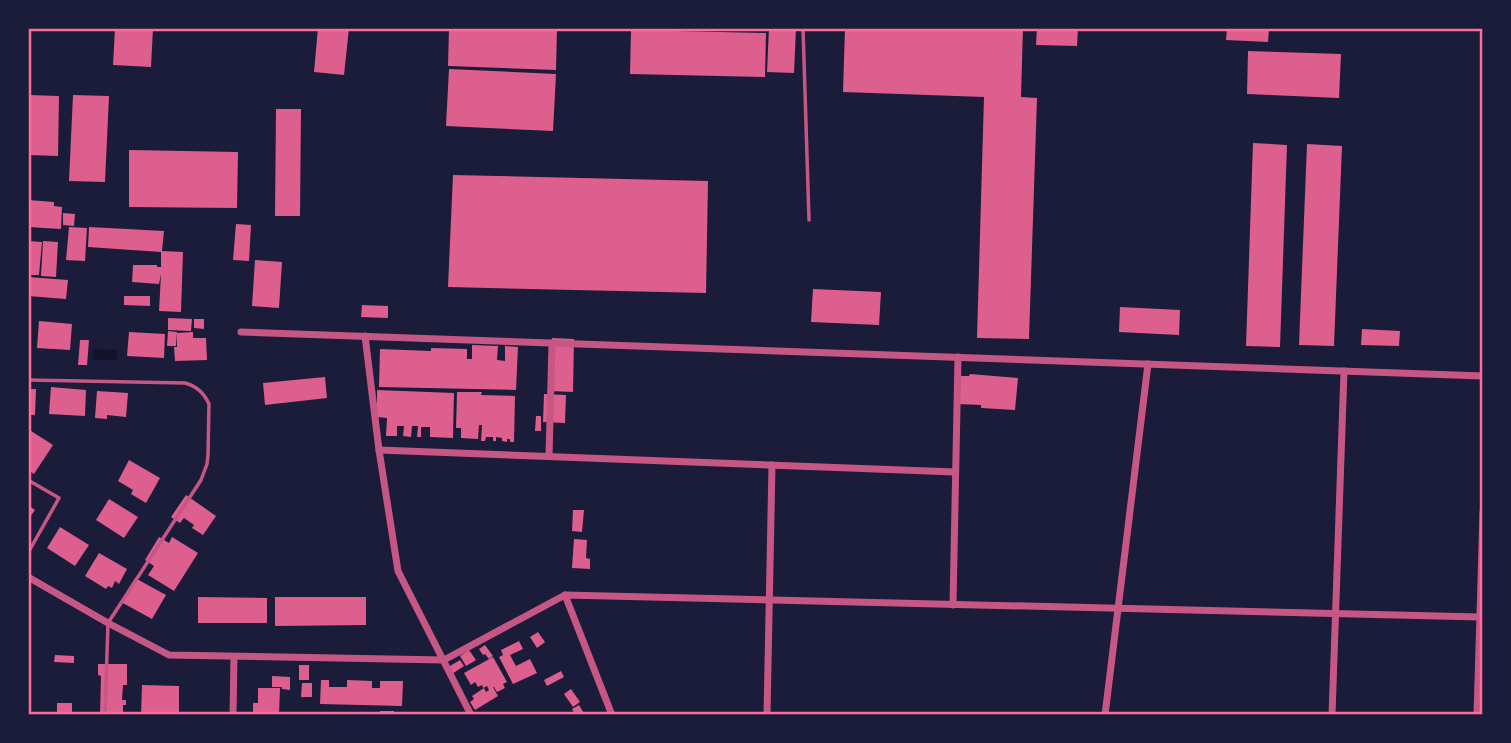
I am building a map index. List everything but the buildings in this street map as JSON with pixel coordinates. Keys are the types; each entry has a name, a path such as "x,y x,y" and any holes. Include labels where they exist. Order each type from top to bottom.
{"street":[{"path":"241,332 1483,376"},
{"path":"365,336 398,571 471,715"},
{"path":"549,456 552,343"},
{"path":"953,605 958,357"},
{"path":"1105,715 1148,364"},
{"path":"1332,715 1344,371"},
{"path":"379,450 955,472"},
{"path":"767,715 772,465"},
{"path":"1477,715 1483,512"},
{"path":"28,577 169,655 234,657 444,660 565,595 1480,617"},
{"path":"565,595 612,715"},
{"path":"233,715 234,657"}],"lane":[{"path":"803,28 809,220"},
{"path":"28,380 186,383 200,390 209,404 208,455 201,480 107,623 105,715"},
{"path":"28,480 59,498 28,553"}],"shaded area":[{"path":"93,349 117,350 117,360 93,360"}]}
